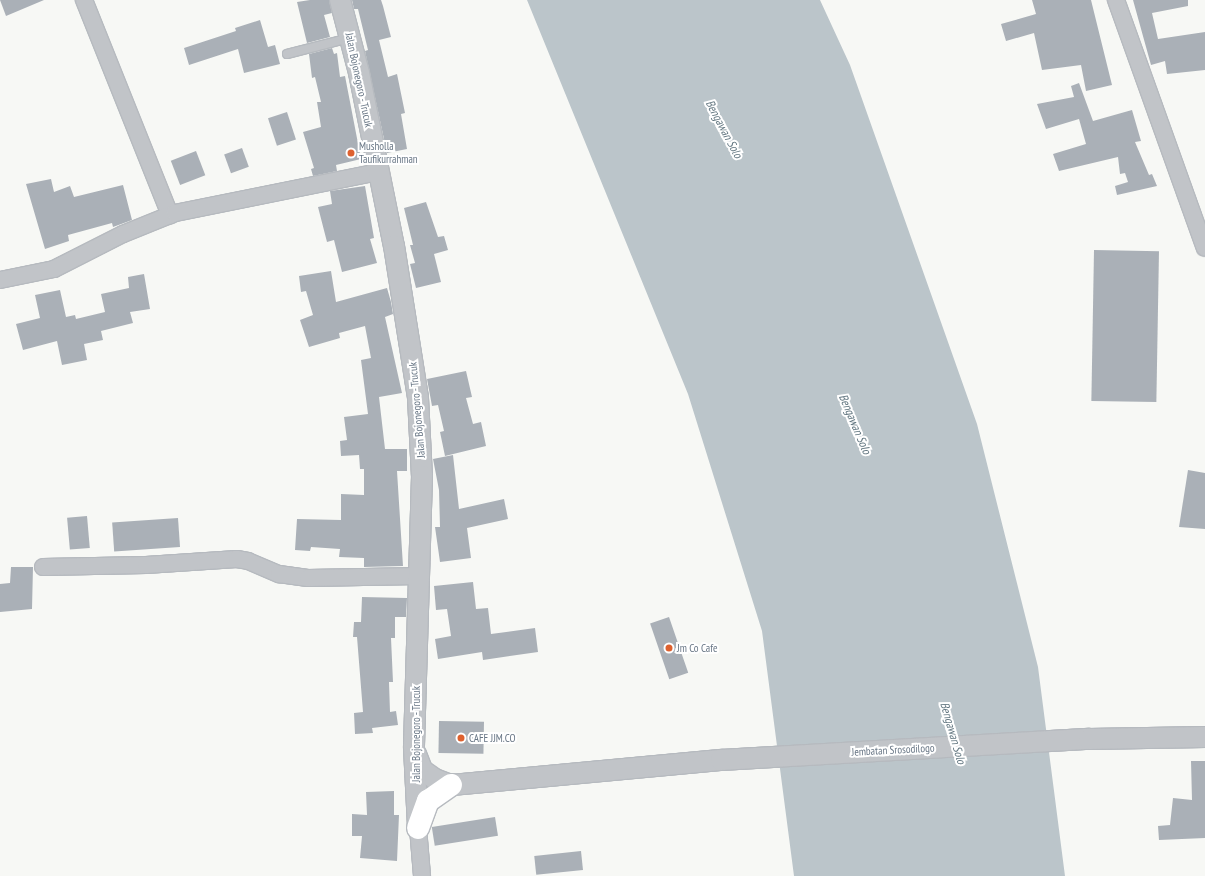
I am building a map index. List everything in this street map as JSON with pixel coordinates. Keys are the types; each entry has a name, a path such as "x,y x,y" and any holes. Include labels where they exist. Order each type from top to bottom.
{"main road":[{"path":"418,828 428,801 451,784"}],"street":[{"path":"84,0 170,215"},
{"name":"Jalan Bojonegoro - Trucuk","path":"340,0 351,38 394,246 418,398 422,476 414,748 418,828"},
{"path":"1116,0 1205,248"},
{"path":"0,280 54,268 123,234 170,215 236,199 328,184 378,172"},
{"path":"43,567 146,565 237,559 248,561 279,574 308,578 419,576"},
{"name":"Jembatan Srosodilogo","path":"451,784 721,760 1089,739 1205,737"},
{"path":"414,748 422,770 435,779 451,784"},
{"path":"418,828 422,876"}],"lane":[{"path":"287,54 351,38"}],"water":[{"name":"Bengawan Solo","path":"527,0 820,0 850,65 977,424 1038,667 1065,876 794,876 762,631 688,394"}],"building":[{"path":"0,0 44,0 6,16"},
{"path":"329,0 332,13 324,15 330,37 307,43 297,2"},
{"path":"352,0 381,0 391,37 379,40 388,77 397,74 405,113 401,114 407,149 387,153 365,51 368,50 358,9 354,9"},
{"path":"1032,0 1091,0 1112,85 1086,91 1081,65 1042,70 1034,33 1006,41 1001,24 1036,14"},
{"path":"1133,0 1188,0 1188,6 1152,13 1158,39 1205,32 1205,70 1167,74 1165,61 1151,65"},
{"path":"260,20 268,47 275,45 280,64 244,73 238,49 189,65 184,48 236,31 235,28"},
{"path":"332,48 334,54 337,53 340,77 345,76 361,159 336,165 337,171 313,176 311,169 314,168 303,132 321,127 317,102 321,102 315,77 312,78 309,54"},
{"path":"1079,83 1093,121 1132,110 1141,141 1135,142 1149,175 1152,174 1157,186 1117,195 1115,186 1128,182 1125,173 1120,174 1118,157 1059,171 1053,154 1086,144 1079,119 1046,129 1037,104 1074,97 1071,86"},
{"path":"287,112 296,140 277,146 268,118"},
{"path":"242,148 249,167 231,173 224,154"},
{"path":"196,151 205,175 180,185 171,161"},
{"path":"51,179 54,192 70,186 74,197 123,185 132,220 113,227 112,223 68,235 69,241 45,249 26,184"},
{"path":"365,186 374,238 370,239 377,263 342,272 334,240 327,242 318,207 332,204 330,191"},
{"path":"426,202 438,237 444,236 448,250 434,254 441,282 416,288 410,264 415,263 410,245 413,245 404,208"},
{"path":"1094,250 1159,251 1156,402 1091,401"},
{"path":"331,271 336,302 387,288 391,302 393,314 385,317 402,393 379,397 385,449 407,449 407,471 397,471 403,566 364,567 364,558 339,557 340,549 311,547 310,551 295,550 297,519 341,520 341,494 364,495 364,469 360,469 359,455 341,456 340,441 347,440 344,417 368,414 361,360 371,358 365,326 339,333 340,338 309,347 300,320 313,315 306,291 301,292 299,276"},
{"path":"144,274 150,309 130,312 133,323 101,331 103,340 84,344 87,360 62,365 57,341 23,350 16,324 40,318 35,295 60,290 66,317 75,315 76,319 105,312 101,294 129,288 128,277"},
{"path":"466,371 472,397 466,398 473,424 481,422 486,446 445,456 440,432 444,431 438,405 432,406 427,379"},
{"path":"453,455 459,509 504,499 508,519 467,528 471,558 440,562 435,527 440,527 439,490 433,459"},
{"path":"1188,470 1205,473 1205,529 1179,527"},
{"path":"87,516 90,548 70,550 67,518"},
{"path":"178,518 180,547 114,552 112,523"},
{"path":"11,567 33,567 32,609 0,612 0,584 10,583"},
{"path":"473,582 476,609 488,608 491,634 535,628 538,652 483,660 482,652 438,659 435,639 451,636 447,609 436,610 434,586"},
{"path":"362,597 407,598 406,617 395,617 395,638 391,638 393,682 389,682 390,712 396,711 398,725 372,728 373,733 355,734 354,713 363,712 357,637 353,637 354,622 361,622"},
{"name":"Jm Co Cafe","path":"669,617 688,673 669,679 650,624"},
{"name":"CAFE JJM.CO","path":"439,721 484,722 483,754 438,753"},
{"path":"1191,761 1205,761 1205,838 1159,840 1158,826 1170,825 1173,798 1192,800"},
{"path":"394,791 394,815 399,815 397,861 360,858 362,836 352,836 352,814 367,815 366,792"},
{"path":"495,817 498,836 435,846 432,827"},
{"path":"581,851 583,870 536,875 534,856"}],"place":[{"name":"Musholla Taufikurrahman","path":"351,153"},
{"name":"Jm Co Cafe","path":"669,648"},
{"name":"CAFE JJM.CO","path":"461,738"}]}
